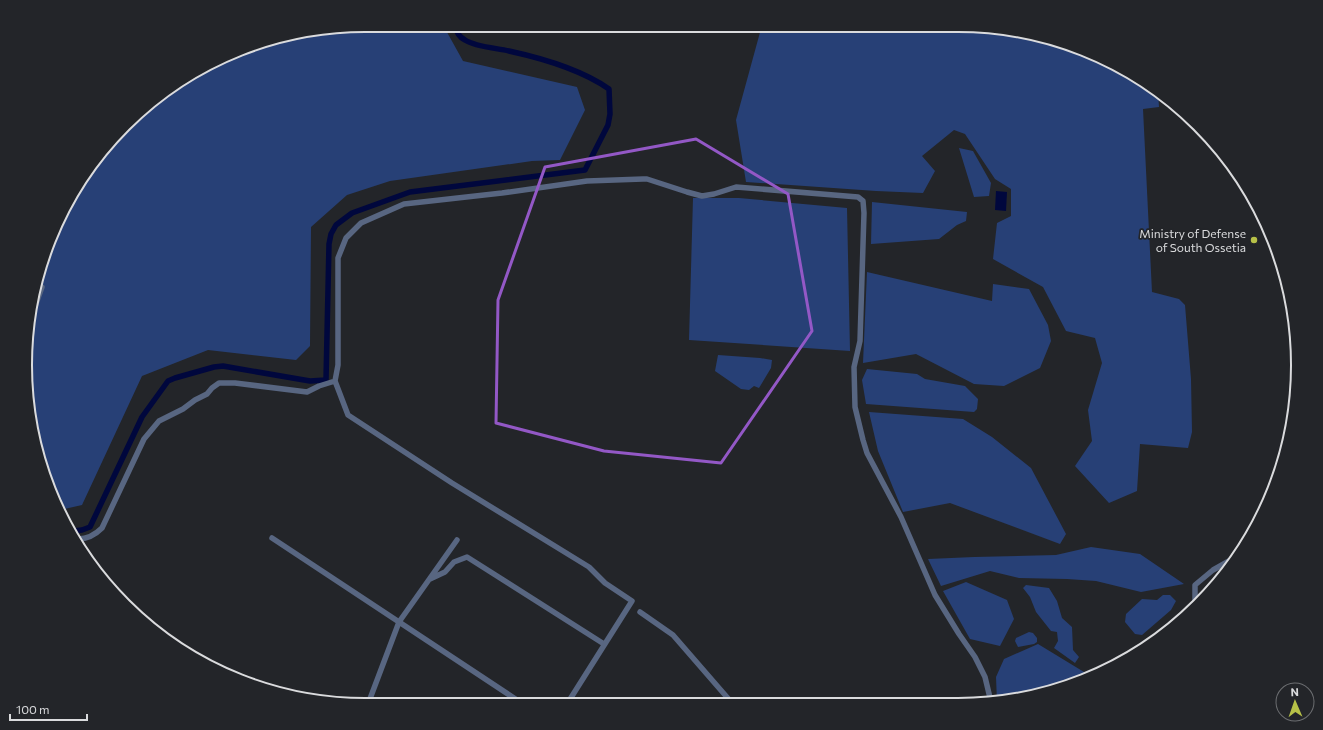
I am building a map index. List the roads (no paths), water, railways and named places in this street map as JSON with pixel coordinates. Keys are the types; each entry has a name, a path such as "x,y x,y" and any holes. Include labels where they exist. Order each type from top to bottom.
{"street":[{"path":"571,698 632,601 605,583 589,567 452,483 348,415 335,380 338,365 338,258 346,238 361,223 404,204 502,193 587,181 644,179 702,196 736,187 858,197 864,201 860,341 854,368 855,407 863,440 870,459 901,517 935,595 975,657 985,677 990,696"},
{"path":"39,294 42,287"},
{"path":"81,539 94,535 102,528 144,440 154,426 159,421 183,409 195,400 207,394 219,383 235,383 307,392 335,380"},
{"path":"272,538 514,698"},
{"path":"370,698 399,622 457,540"},
{"path":"430,579 445,572 454,562 467,557 604,644"},
{"path":"1195,598 1195,584 1213,570 1226,563"},
{"path":"640,612 673,634 728,698"}],"waterway":[{"path":"76,531 90,527 142,417 168,381 214,367 223,366 310,381 326,380 329,244 331,234 336,225 352,213 410,192 585,170 608,125 610,114 609,89 574,70 521,54 480,46 463,39 457,32"}],"place":[{"name":"Ministry of Defense of South Ossetia","path":"1254,240"}]}
